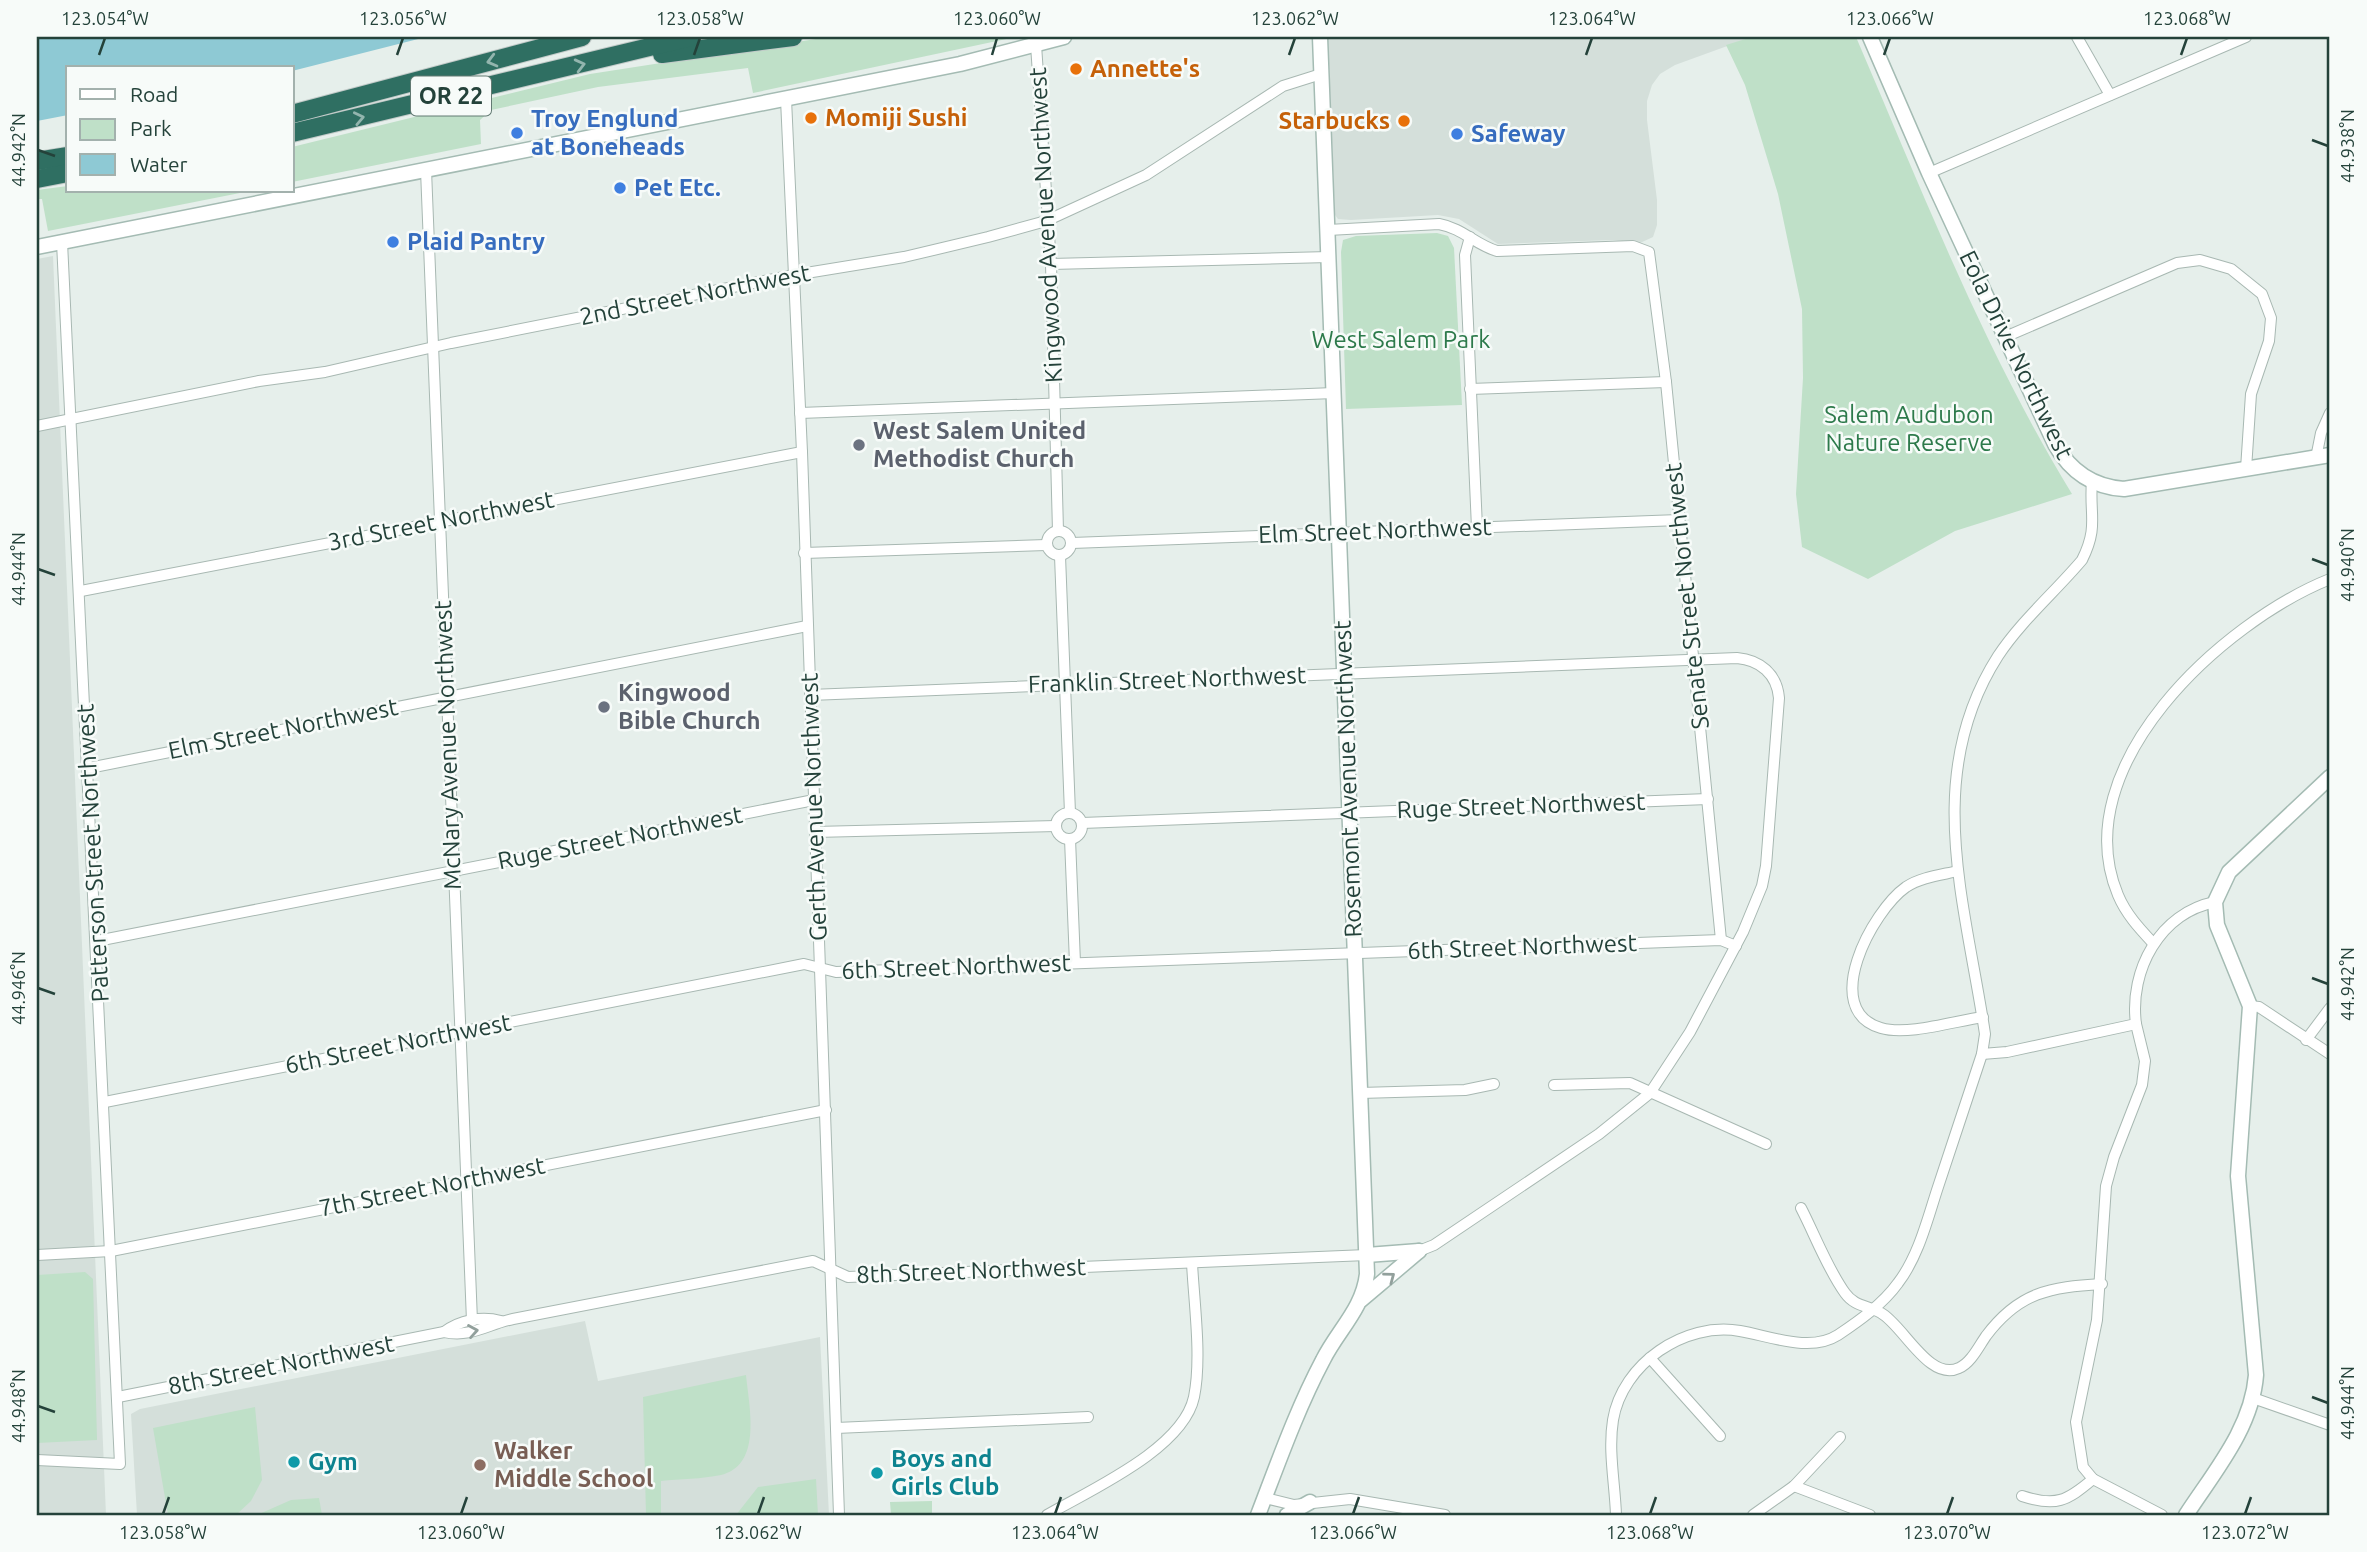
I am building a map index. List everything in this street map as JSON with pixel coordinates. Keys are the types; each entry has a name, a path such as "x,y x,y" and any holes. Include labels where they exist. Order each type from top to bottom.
{"highway":[{"name":"OR 22","path":"294,113 582,37"},
{"name":"OR 22","path":"294,133 691,37"},
{"name":"OR 22","path":"610,58 793,37"},
{"path":"37,161 66,156"},
{"path":"37,178 66,173"}],"street":[{"path":"37,247 786,99 1064,37"},
{"name":"Rosemont Avenue Northwest","path":"1258,1515 1322,1361 1361,1301 1367,1255 1320,37"},
{"name":"Eola Drive Northwest","path":"1870,37 1928,173 2005,337 2061,455 2074,470 2092,481 2124,489 2323,457"},
{"path":"2077,37 2110,95"},
{"path":"1928,173 2246,37"},
{"name":"Kingwood Avenue Northwest","path":"1036,45 1051,264 1058,531"},
{"name":"2nd Street Northwest","path":"37,426 794,275 904,257 1046,221 1146,175 1283,86 1321,74"},
{"name":"Gerth Avenue Northwest","path":"786,99 802,452 839,1515"},
{"name":"McNary Avenue Northwest","path":"426,170 472,1321"},
{"path":"1328,230 1439,224 1454,227 1470,237 1465,255 1477,528"},
{"name":"Senate Street Northwest","path":"1470,237 1484,247 1497,251 1633,246 1649,252 1666,382 1721,940"},
{"name":"Patterson Street Northwest","path":"37,1460 120,1464 81,591 62,242"},
{"path":"1051,264 1329,257"},
{"path":"2005,337 2177,263 2200,260 2231,269 2262,294 2271,318 2269,341 2250,394 2246,470"},
{"path":"1470,389 1666,382"},
{"path":"800,414 1334,393"},
{"path":"2323,457 2321,433 2330,413"},
{"name":"3rd Street Northwest","path":"81,591 802,452"},
{"path":"1616,1515 1611,1446 1613,1418 1620,1397 1633,1376 1650,1358 1686,1336 1713,1329 1735,1330 1814,1344 1835,1337 1872,1309 1900,1281 1920,1243 1982,1054 1985,1034 1958,871 1952,803 1958,748 1970,712 1999,654 2082,560 2094,528 2092,481"},
{"name":"Elm Street Northwest","path":"1072,544 1679,520"},
{"path":"1058,531 1065,532 1072,544 1067,554 1060,556 1049,551 1046,545 1051,533 1058,531"},
{"path":"804,553 1046,545"},
{"path":"1060,556 1070,813"},
{"path":"2152,942 2127,912 2109,868 2108,843 2113,801 2123,770 2154,716 2206,659 2284,602 2330,579"},
{"name":"Elm Street Northwest","path":"89,768 807,626"},
{"name":"Franklin Street Northwest","path":"810,695 1748,659 1766,669 1778,687 1778,730 1766,866 1754,909 1736,946"},
{"path":"2186,1515 2238,1435 2253,1398 2256,1362 2238,1176 2250,1006 2217,925 2215,902 2229,872 2330,777"},
{"name":"Ruge Street Northwest","path":"1082,823 1707,799"},
{"name":"Ruge Street Northwest","path":"97,941 814,800"},
{"path":"1070,813 1082,823 1077,836 1070,838 1059,834 1056,826 1063,814 1070,813"},
{"path":"815,832 1056,826"},
{"path":"1070,838 1074,963"},
{"path":"1958,871 1907,886 1882,911 1860,958 1851,995 1853,1008 1860,1016 1885,1030 1904,1030 1983,1017"},
{"path":"2162,1515 2093,1479 2083,1468 2076,1422 2102,1284 2106,1186 2114,1157 2143,1085 2145,1061 2136,1024 2135,986 2152,942 2198,906 2215,902"},
{"name":"6th Street Northwest","path":"104,1102 804,964 836,972 1721,940 1736,946"},
{"path":"1367,1255 1419,1251 1434,1245 1591,1139 1650,1093 1683,1043 1736,946"},
{"path":"2250,1006 2259,1007 2330,1054"},
{"path":"2306,1040 2330,1008"},
{"path":"1982,1054 2007,1052 2136,1024"},
{"path":"1554,1084 1630,1083 1766,1144"},
{"path":"1360,1093 1465,1090 1494,1084"},
{"name":"7th Street Northwest","path":"37,1255 111,1251 826,1110"},
{"path":"1801,1208 1845,1294 1860,1306 1883,1313 1928,1361 1949,1371 1966,1363 1995,1324 2038,1292 2102,1284"},
{"path":"1361,1301 1419,1251"},
{"name":"8th Street Northwest","path":"118,1398 444,1332 455,1324 488,1318 501,1321 813,1261 848,1276 1367,1255"},
{"path":"1046,1515 1160,1448 1185,1417 1193,1400 1196,1382 1192,1262"},
{"name":"8th Street Northwest","path":"444,1332 455,1335 491,1328 501,1321"},
{"path":"1650,1358 1720,1436"},
{"path":"2253,1398 2330,1425"},
{"path":"836,1428 1088,1417"},
{"path":"1753,1515 1794,1486 1840,1437"},
{"path":"2022,1496 2055,1502 2073,1496 2093,1479"},
{"path":"1794,1486 1870,1515"},
{"path":"1265,1498 1282,1504 1350,1499 1445,1515"},
{"path":"1287,1515 1310,1502"}],"shaded area":[{"path":"1328,37 1752,37 1675,65 1660,74 1652,85 1647,101 1647,120 1657,200 1657,225 1653,237 1640,243 1613,240 1498,244 1459,219 1438,215 1338,219 1335,215"},
{"path":"53,256 106,1515 37,1515 37,259"},
{"name":"Walker Middle School","path":"585,1321 598,1381 820,1337 829,1515 137,1515 131,1414 140,1409"}],"green space":[{"path":"829,37 1011,38 753,93 748,68 598,87 491,110 480,120 481,144 294,182 294,147 590,74"},
{"name":"Salem Audubon Nature Reserve","path":"1752,37 1856,37 1982,327 2010,384 2072,494 1955,531 1868,579 1802,547 1796,494 1803,378 1802,309 1778,194 1745,85 1726,45"},
{"path":"66,186 66,192 245,192 48,231 42,199 37,199 37,190"},
{"name":"West Salem Park","path":"1437,233 1448,236 1454,248 1462,405 1346,409 1341,252 1343,240 1356,236"},
{"path":"85,1272 93,1279 97,1440 37,1443 37,1275"},
{"path":"746,1375 750,1433 743,1460 734,1469 721,1475 661,1481 661,1515 646,1515 643,1397"},
{"path":"255,1407 262,1480 251,1501 236,1515 168,1515 153,1428"},
{"path":"816,1479 818,1515 736,1515 758,1487"},
{"path":"319,1498 322,1515 257,1515 291,1500"},
{"path":"932,1501 932,1515 891,1515 890,1502"}],"water":[{"path":"37,37 426,37 294,70 294,66 66,66 66,115 37,121"}],"place":[{"name":"Annette's","path":"1076,69"},
{"name":"Momiji Sushi","path":"811,118"},
{"name":"Starbucks","path":"1404,121"},
{"name":"Troy Englund at Boneheads","path":"517,133"},
{"name":"Safeway","path":"1457,134"},
{"name":"Pet Etc.","path":"620,188"},
{"name":"Plaid Pantry","path":"393,242"},
{"name":"West Salem United Methodist Church","path":"859,445"},
{"name":"Kingwood Bible Church","path":"604,707"},
{"name":"Gym","path":"294,1462"},
{"name":"Walker Middle School","path":"480,1465"},
{"name":"Boys and Girls Club","path":"877,1473"}]}
